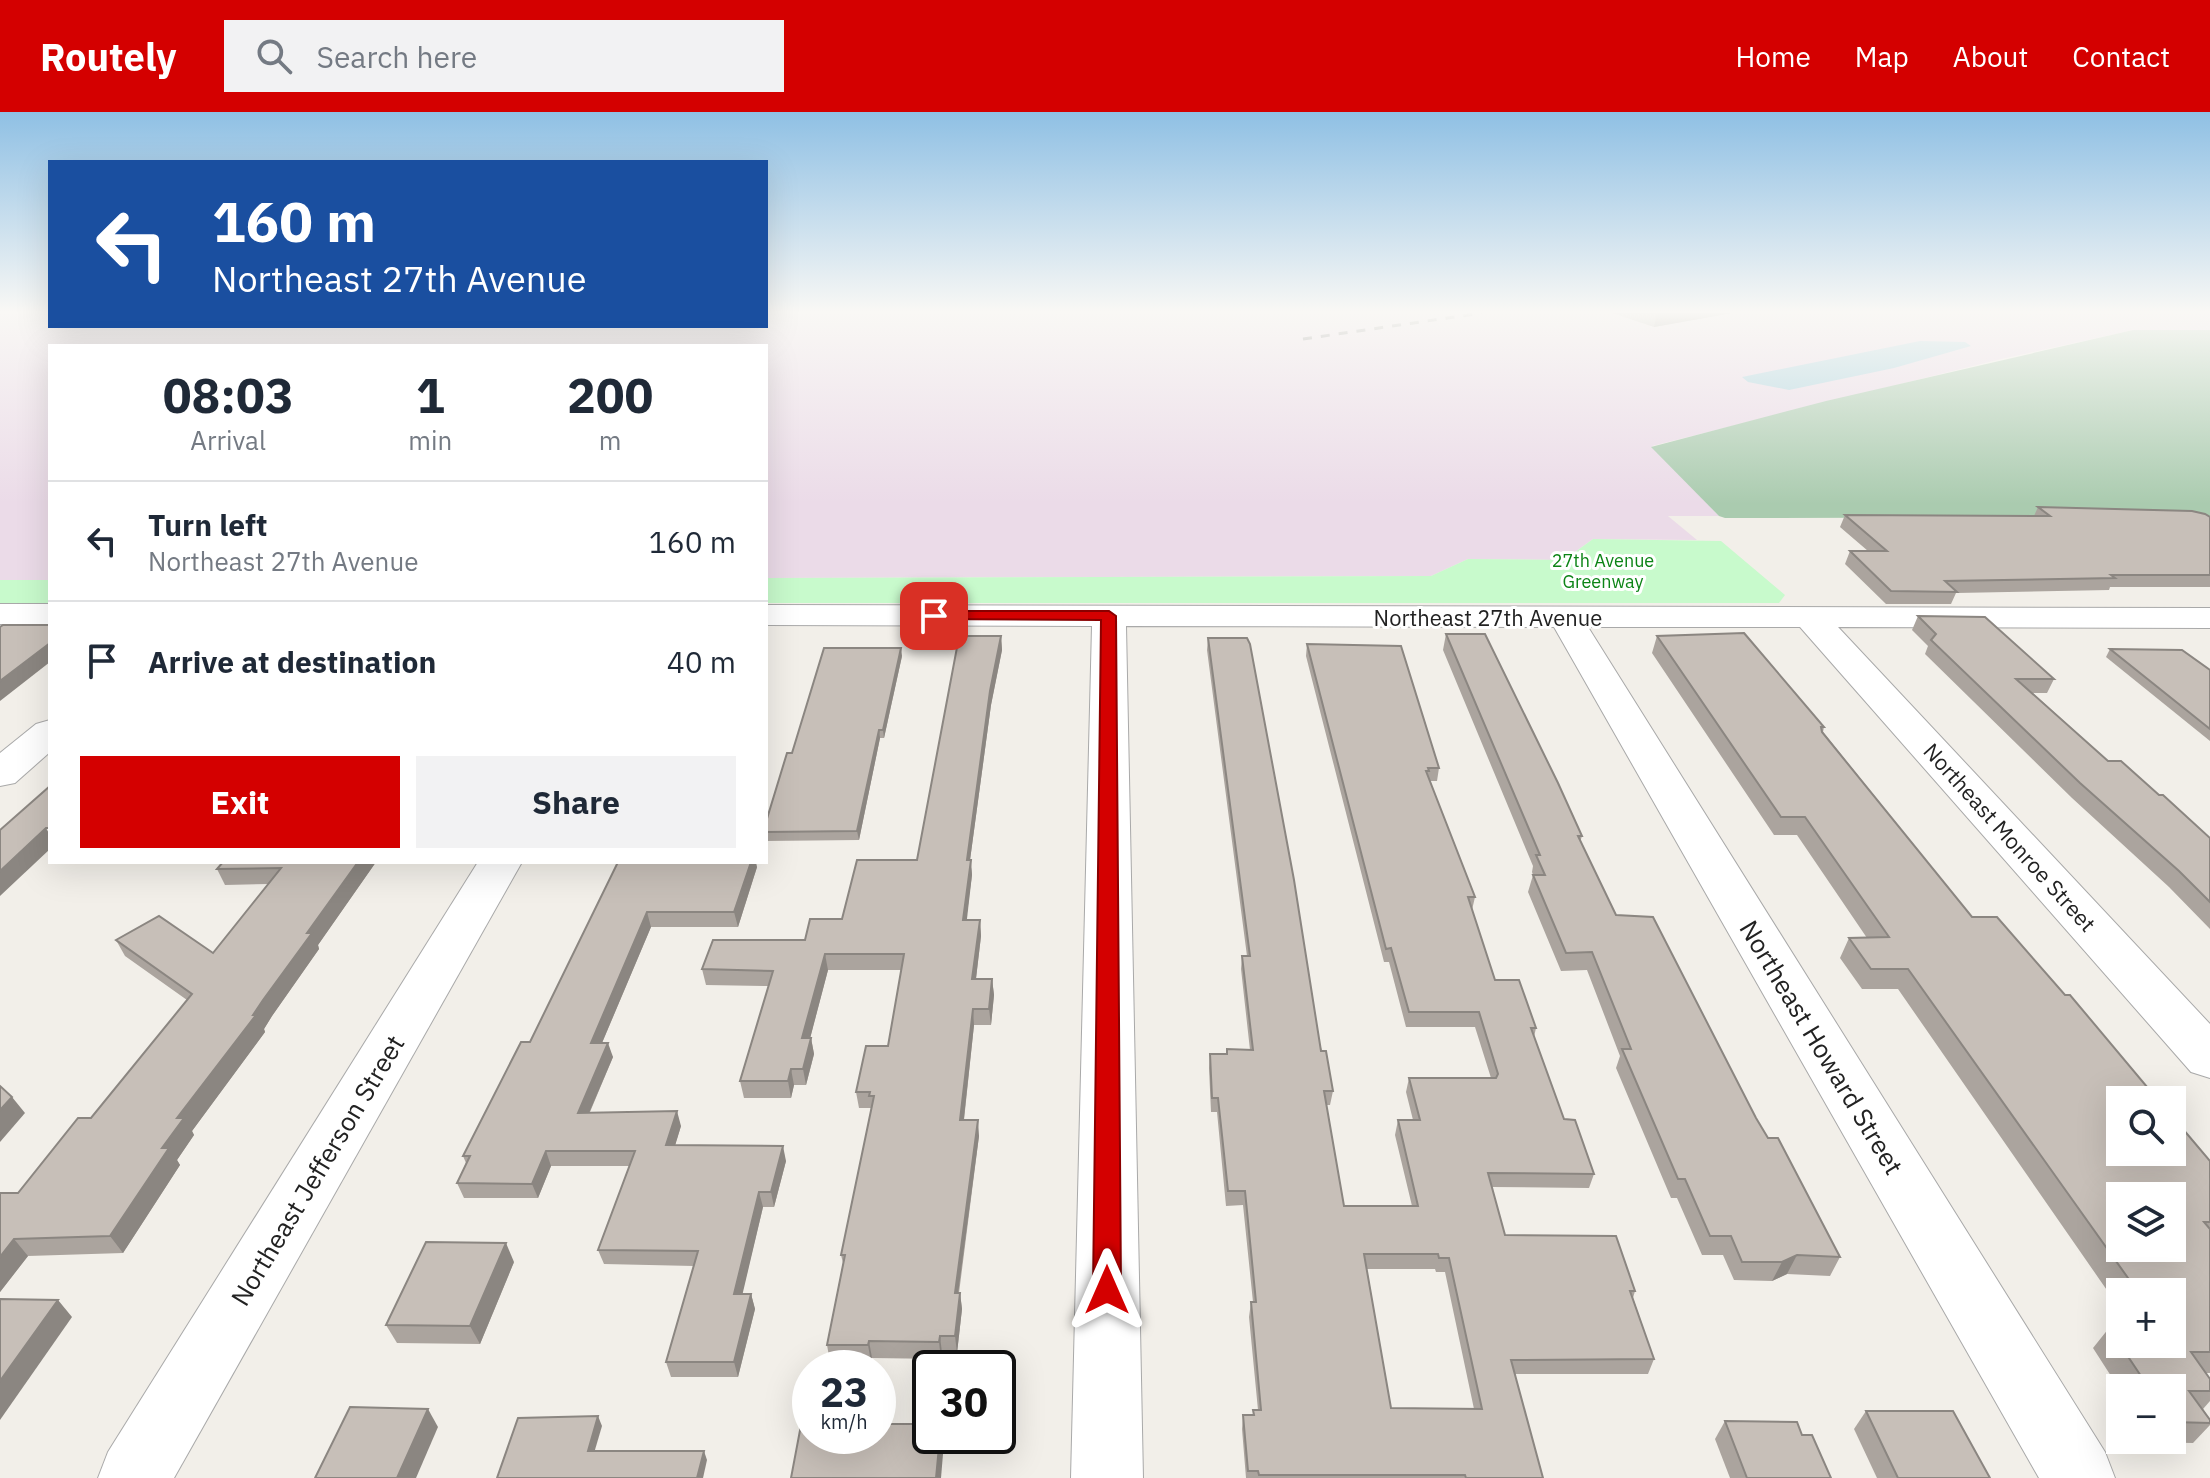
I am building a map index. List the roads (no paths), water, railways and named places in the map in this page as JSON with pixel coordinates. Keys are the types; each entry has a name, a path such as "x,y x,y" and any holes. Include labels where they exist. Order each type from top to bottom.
{"street":[{"path":"0,614 48,614"},
{"name":"Northeast 27th Avenue","path":"768,615 2210,618"},
{"path":"1107,1478 1109,616"},
{"name":"Northeast Howard Street","path":"1565,617 2079,1478"},
{"name":"Northeast Monroe Street","path":"1809,617 2210,1058"},
{"path":"0,774 48,734"},
{"name":"Northeast Jefferson Street","path":"134,1478 499,864"}],"water":[{"path":"1742,377 1852,377 1789,390 1748,382"}],"park label":[{"name":"27th Avenue Greenway","path":"1603,570"}]}
